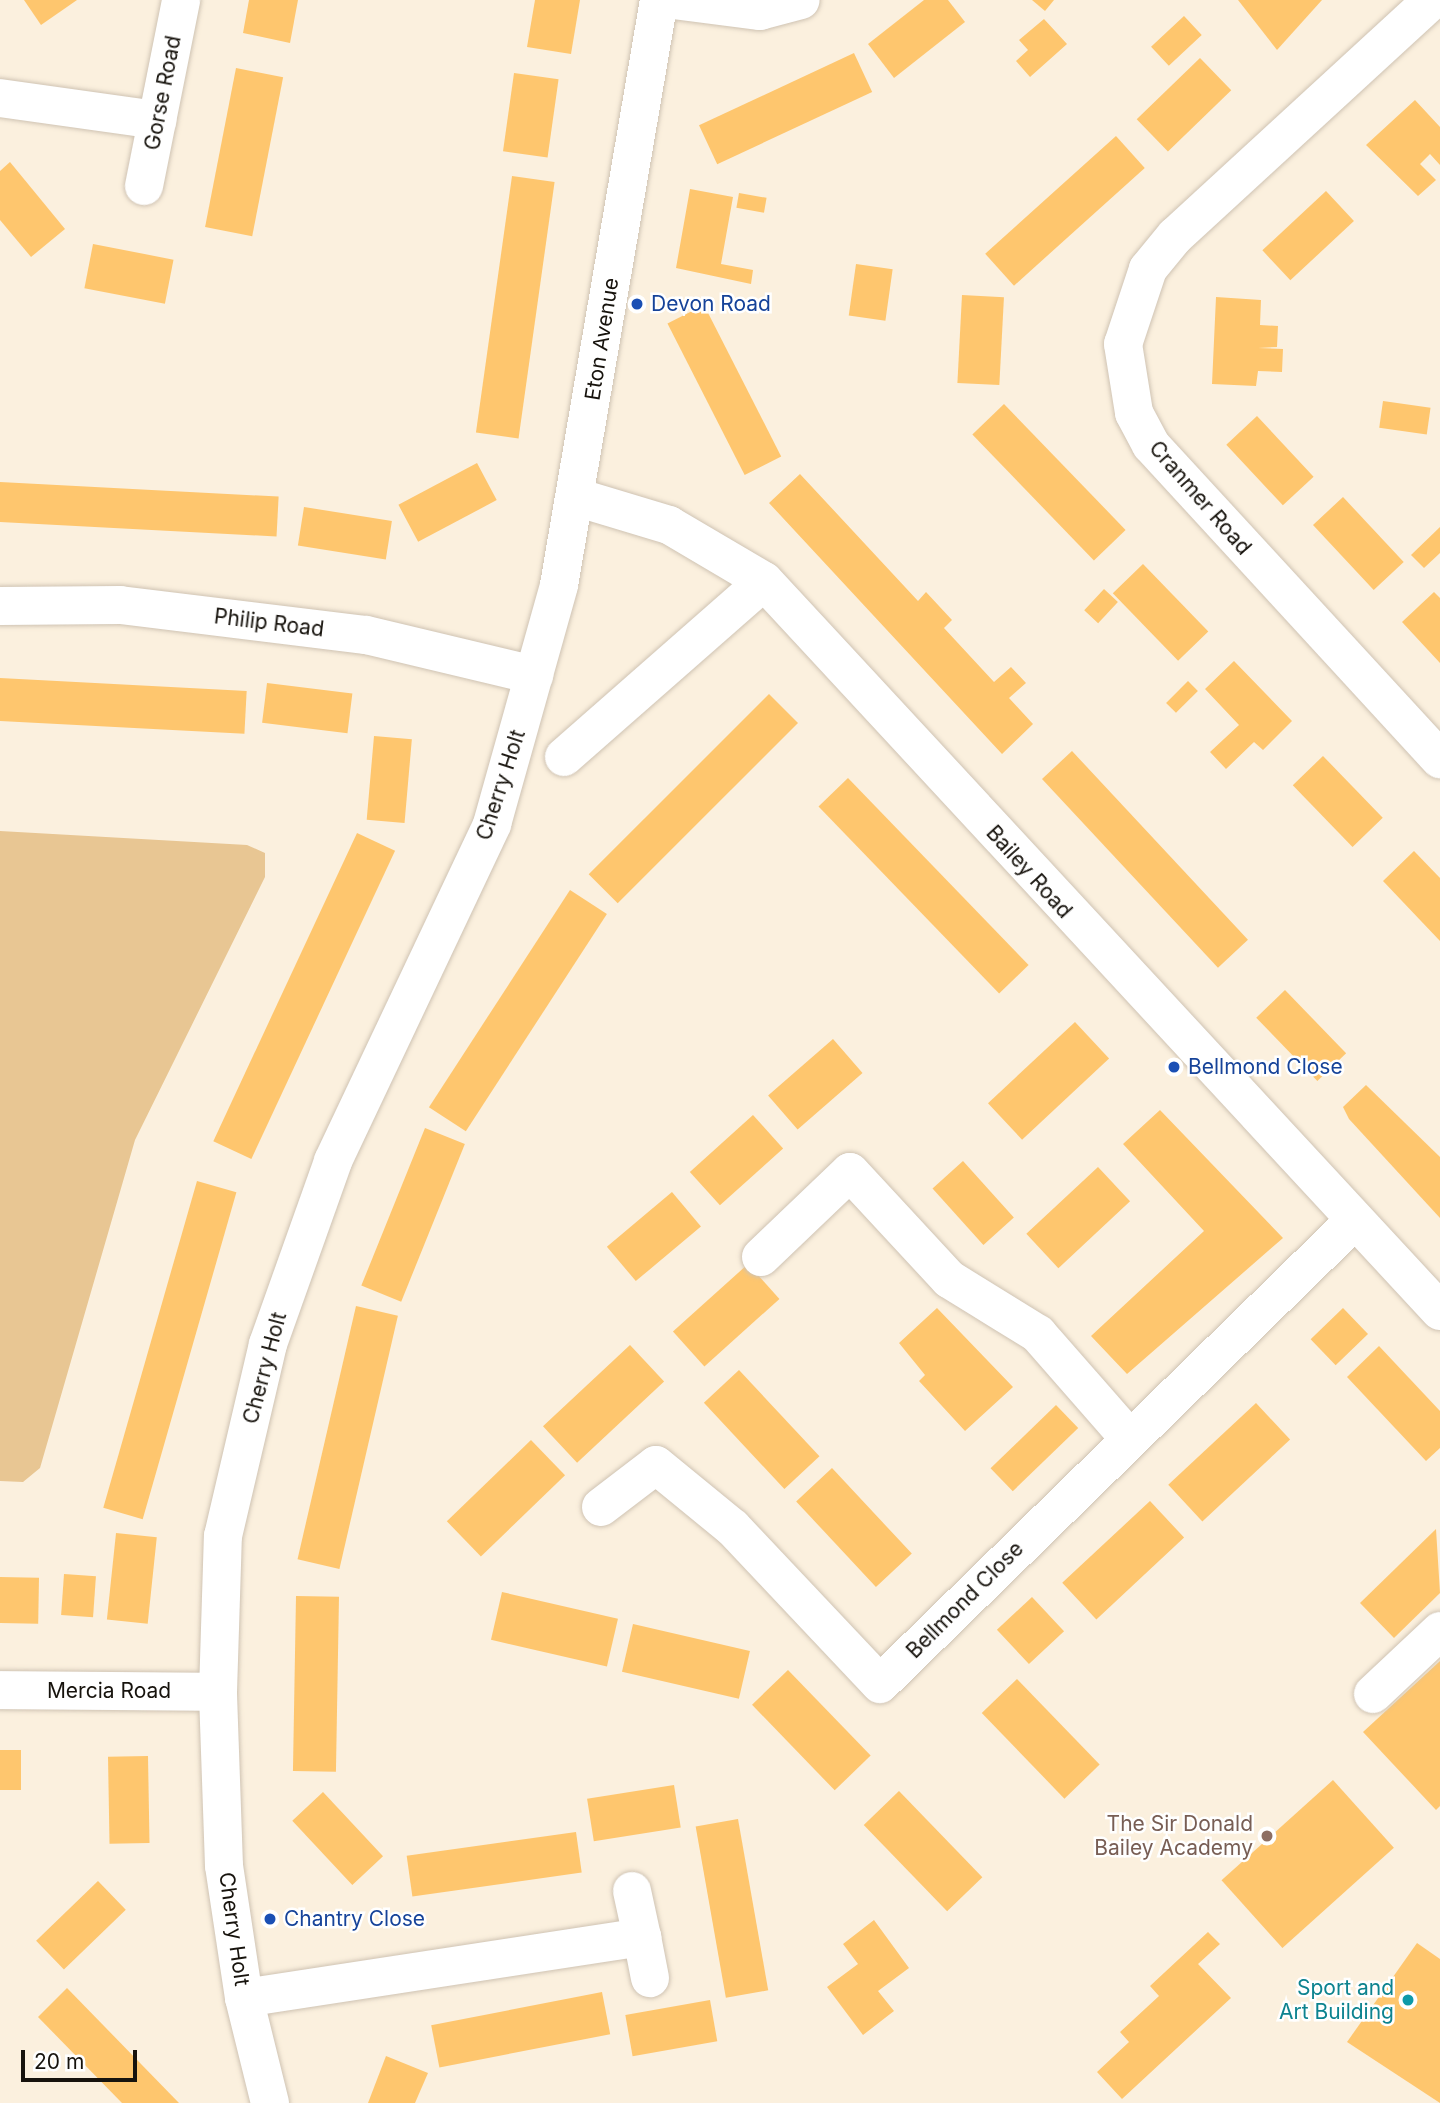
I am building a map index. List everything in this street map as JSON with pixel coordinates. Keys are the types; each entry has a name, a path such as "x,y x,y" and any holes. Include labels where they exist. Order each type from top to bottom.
{"street":[{"name":"Gorse Road","path":"144,186 181,0"},
{"name":"Eton Avenue","path":"534,676 576,497 659,0"},
{"path":"673,0 760,11 801,0"},
{"name":"Cranmer Road","path":"1432,0 1175,236 1148,269 1123,344 1134,413 1152,445 1440,759"},
{"path":"0,98 157,120"},
{"name":"Bailey Road","path":"576,497 669,524 764,581 1440,1311"},
{"path":"564,757 764,581"},
{"name":"Philip Road","path":"0,606 120,605 366,635 534,676"},
{"name":"Cherry Holt","path":"270,2103 244,1998 224,1866 218,1692 223,1536 268,1345 333,1161 492,824 534,676"},
{"path":"761,1256 850,1172 949,1279 1038,1334 1129,1438"},
{"name":"Bellmond Close","path":"601,1507 656,1465 733,1528 880,1684 1355,1220"},
{"path":"1373,1694 1440,1631"},
{"name":"Mercia Road","path":"0,1690 218,1692"},
{"path":"632,1891 650,1978"},
{"path":"244,1998 642,1937"}],"shaded area":[{"path":"0,831 247,845 265,853 265,877 135,1140 40,1468 23,1482 0,1481"}],"building":[{"path":"24,0 77,0 41,25"},
{"path":"249,0 298,0 290,43 243,33"},
{"path":"535,0 580,0 571,54 527,47"},
{"path":"924,0 948,0 965,22 894,78 868,44"},
{"path":"1032,0 1054,0 1045,11"},
{"path":"1238,0 1322,0 1277,50"},
{"path":"1184,16 1202,35 1169,66 1151,47"},
{"path":"1044,19 1067,44 1030,77 1016,61 1028,50 1019,40"},
{"path":"854,53 872,92 717,164 699,125"},
{"path":"1200,58 1231,90 1168,152 1137,119"},
{"path":"236,68 283,77 252,236 205,227"},
{"path":"514,73 559,79 548,157 503,151"},
{"path":"1415,100 1440,127 1440,165 1430,154 1420,164 1436,180 1418,196 1366,145"},
{"path":"1116,136 1145,168 1014,286 985,254"},
{"path":"10,162 65,229 31,257 0,220 0,171"},
{"path":"512,176 555,182 519,438 476,432"},
{"path":"690,189 733,197 721,264 753,270 751,284 676,268"},
{"path":"1326,191 1354,221 1290,280 1262,250"},
{"path":"739,193 767,198 764,213 736,208"},
{"path":"93,244 173,260 165,304 84,288"},
{"path":"856,264 893,269 885,321 849,315"},
{"path":"962,295 1004,297 999,385 957,383"},
{"path":"1216,297 1261,300 1260,325 1278,326 1277,347 1258,348 1283,349 1282,372 1258,371 1256,386 1212,384"},
{"path":"704,305 781,456 745,475 667,324"},
{"path":"1383,401 1431,408 1427,434 1379,428"},
{"path":"1004,404 1126,530 1094,560 972,435"},
{"path":"1257,416 1314,477 1283,505 1226,445"},
{"path":"477,463 497,500 418,542 398,505"},
{"path":"800,474 918,601 926,592 952,620 944,628 994,682 1011,667 1026,683 1009,698 1033,724 1002,754 769,503"},
{"path":"0,482 279,497 277,537 0,522"},
{"path":"1343,497 1404,562 1374,590 1313,525"},
{"path":"304,507 392,521 386,559 298,546"},
{"path":"1440,527 1440,553 1424,568 1411,555"},
{"path":"1143,564 1208,632 1178,661 1113,593"},
{"path":"1104,589 1118,602 1098,623 1084,610"},
{"path":"1434,592 1440,598 1440,663 1402,622"},
{"path":"1234,661 1292,721 1263,750 1254,742 1226,769 1210,752 1239,725 1205,689"},
{"path":"0,678 247,691 244,734 0,721"},
{"path":"1188,681 1198,691 1176,713 1166,703"},
{"path":"267,683 352,693 347,733 262,723"},
{"path":"769,694 798,723 618,903 589,874"},
{"path":"374,736 412,739 405,823 367,820"},
{"path":"1072,751 1248,940 1218,968 1042,779"},
{"path":"1323,756 1383,818 1353,847 1293,785"},
{"path":"848,778 1029,965 999,994 819,806"},
{"path":"357,833 395,851 251,1159 213,1141"},
{"path":"1414,851 1440,878 1440,941 1383,881"},
{"path":"570,890 607,914 466,1131 429,1107"},
{"path":"1285,990 1346,1053 1317,1081 1256,1018"},
{"path":"1075,1022 1109,1059 1022,1140 988,1103"},
{"path":"833,1039 863,1073 798,1129 768,1095"},
{"path":"1366,1085 1440,1157 1440,1218 1349,1119 1343,1107"},
{"path":"1160,1110 1283,1238 1127,1374 1091,1336 1204,1231 1123,1144"},
{"path":"753,1115 783,1148 720,1205 690,1172"},
{"path":"425,1128 465,1144 401,1302 361,1286"},
{"path":"963,1161 1014,1217 983,1245 933,1188"},
{"path":"1098,1167 1130,1201 1058,1268 1026,1234"},
{"path":"197,1181 236,1192 143,1519 103,1508"},
{"path":"672,1192 701,1226 636,1281 607,1247"},
{"path":"748,1264 779,1299 704,1367 673,1332"},
{"path":"356,1306 398,1316 339,1569 298,1559"},
{"path":"937,1308 1013,1387 965,1431 919,1381 925,1375 899,1343"},
{"path":"1343,1308 1368,1334 1336,1365 1311,1339"},
{"path":"630,1345 664,1382 577,1463 543,1426"},
{"path":"1379,1346 1440,1411 1440,1448 1426,1461 1347,1377"},
{"path":"739,1370 819,1456 784,1489 704,1403"},
{"path":"1256,1403 1290,1440 1202,1521 1168,1485"},
{"path":"1056,1405 1078,1428 1013,1491 991,1468"},
{"path":"531,1440 565,1475 481,1557 447,1521"},
{"path":"832,1468 912,1554 876,1587 796,1501"},
{"path":"1150,1501 1184,1538 1096,1619 1062,1583"},
{"path":"1436,1529 1440,1593 1394,1638 1360,1603"},
{"path":"116,1533 157,1537 148,1624 107,1620"},
{"path":"64,1574 96,1576 93,1617 61,1615"},
{"path":"0,1577 39,1578 38,1624 0,1623"},
{"path":"502,1592 618,1619 607,1667 491,1640"},
{"path":"296,1596 339,1597 336,1772 293,1771"},
{"path":"1032,1597 1064,1631 1029,1664 997,1630"},
{"path":"633,1624 750,1651 739,1699 622,1672"},
{"path":"1440,1661 1440,1806 1436,1810 1363,1732"},
{"path":"788,1670 871,1756 835,1790 752,1705"},
{"path":"1017,1679 1100,1765 1064,1799 982,1713"},
{"path":"0,1750 21,1750 21,1790 0,1790"},
{"path":"148,1756 150,1843 110,1844 108,1757"},
{"path":"1333,1780 1394,1848 1282,1948 1222,1880"},
{"path":"674,1785 681,1827 594,1841 587,1799"},
{"path":"899,1791 982,1877 947,1911 864,1825"},
{"path":"323,1792 383,1856 352,1885 292,1821"},
{"path":"738,1819 768,1990 726,1998 696,1826"},
{"path":"576,1832 582,1873 412,1896 407,1856"},
{"path":"98,1881 126,1910 64,1970 36,1941"},
{"path":"874,1920 909,1968 878,1991 894,2011 863,2035 827,1987 858,1964 843,1944"},
{"path":"1208,1932 1220,1944 1198,1964 1231,1998 1122,2099 1097,2072 1129,2042 1120,2032 1159,1996 1150,1986"},
{"name":"Sport and Art Building","path":"1417,1943 1440,1959 1440,2103 1347,2042"},
{"path":"67,1988 179,2103 122,2103 38,2017"},
{"path":"602,1992 610,2034 439,2067 431,2025"},
{"path":"710,2000 717,2041 633,2056 625,2015"},
{"path":"386,2056 428,2073 415,2103 368,2103"}],"place":[{"name":"Devon Road","path":"637,304"},
{"name":"Bellmond Close","path":"1174,1067"},
{"name":"The Sir Donald Bailey Academy","path":"1267,1836"},
{"name":"Chantry Close","path":"270,1919"},
{"name":"Sport and Art Building","path":"1408,2000"}]}
